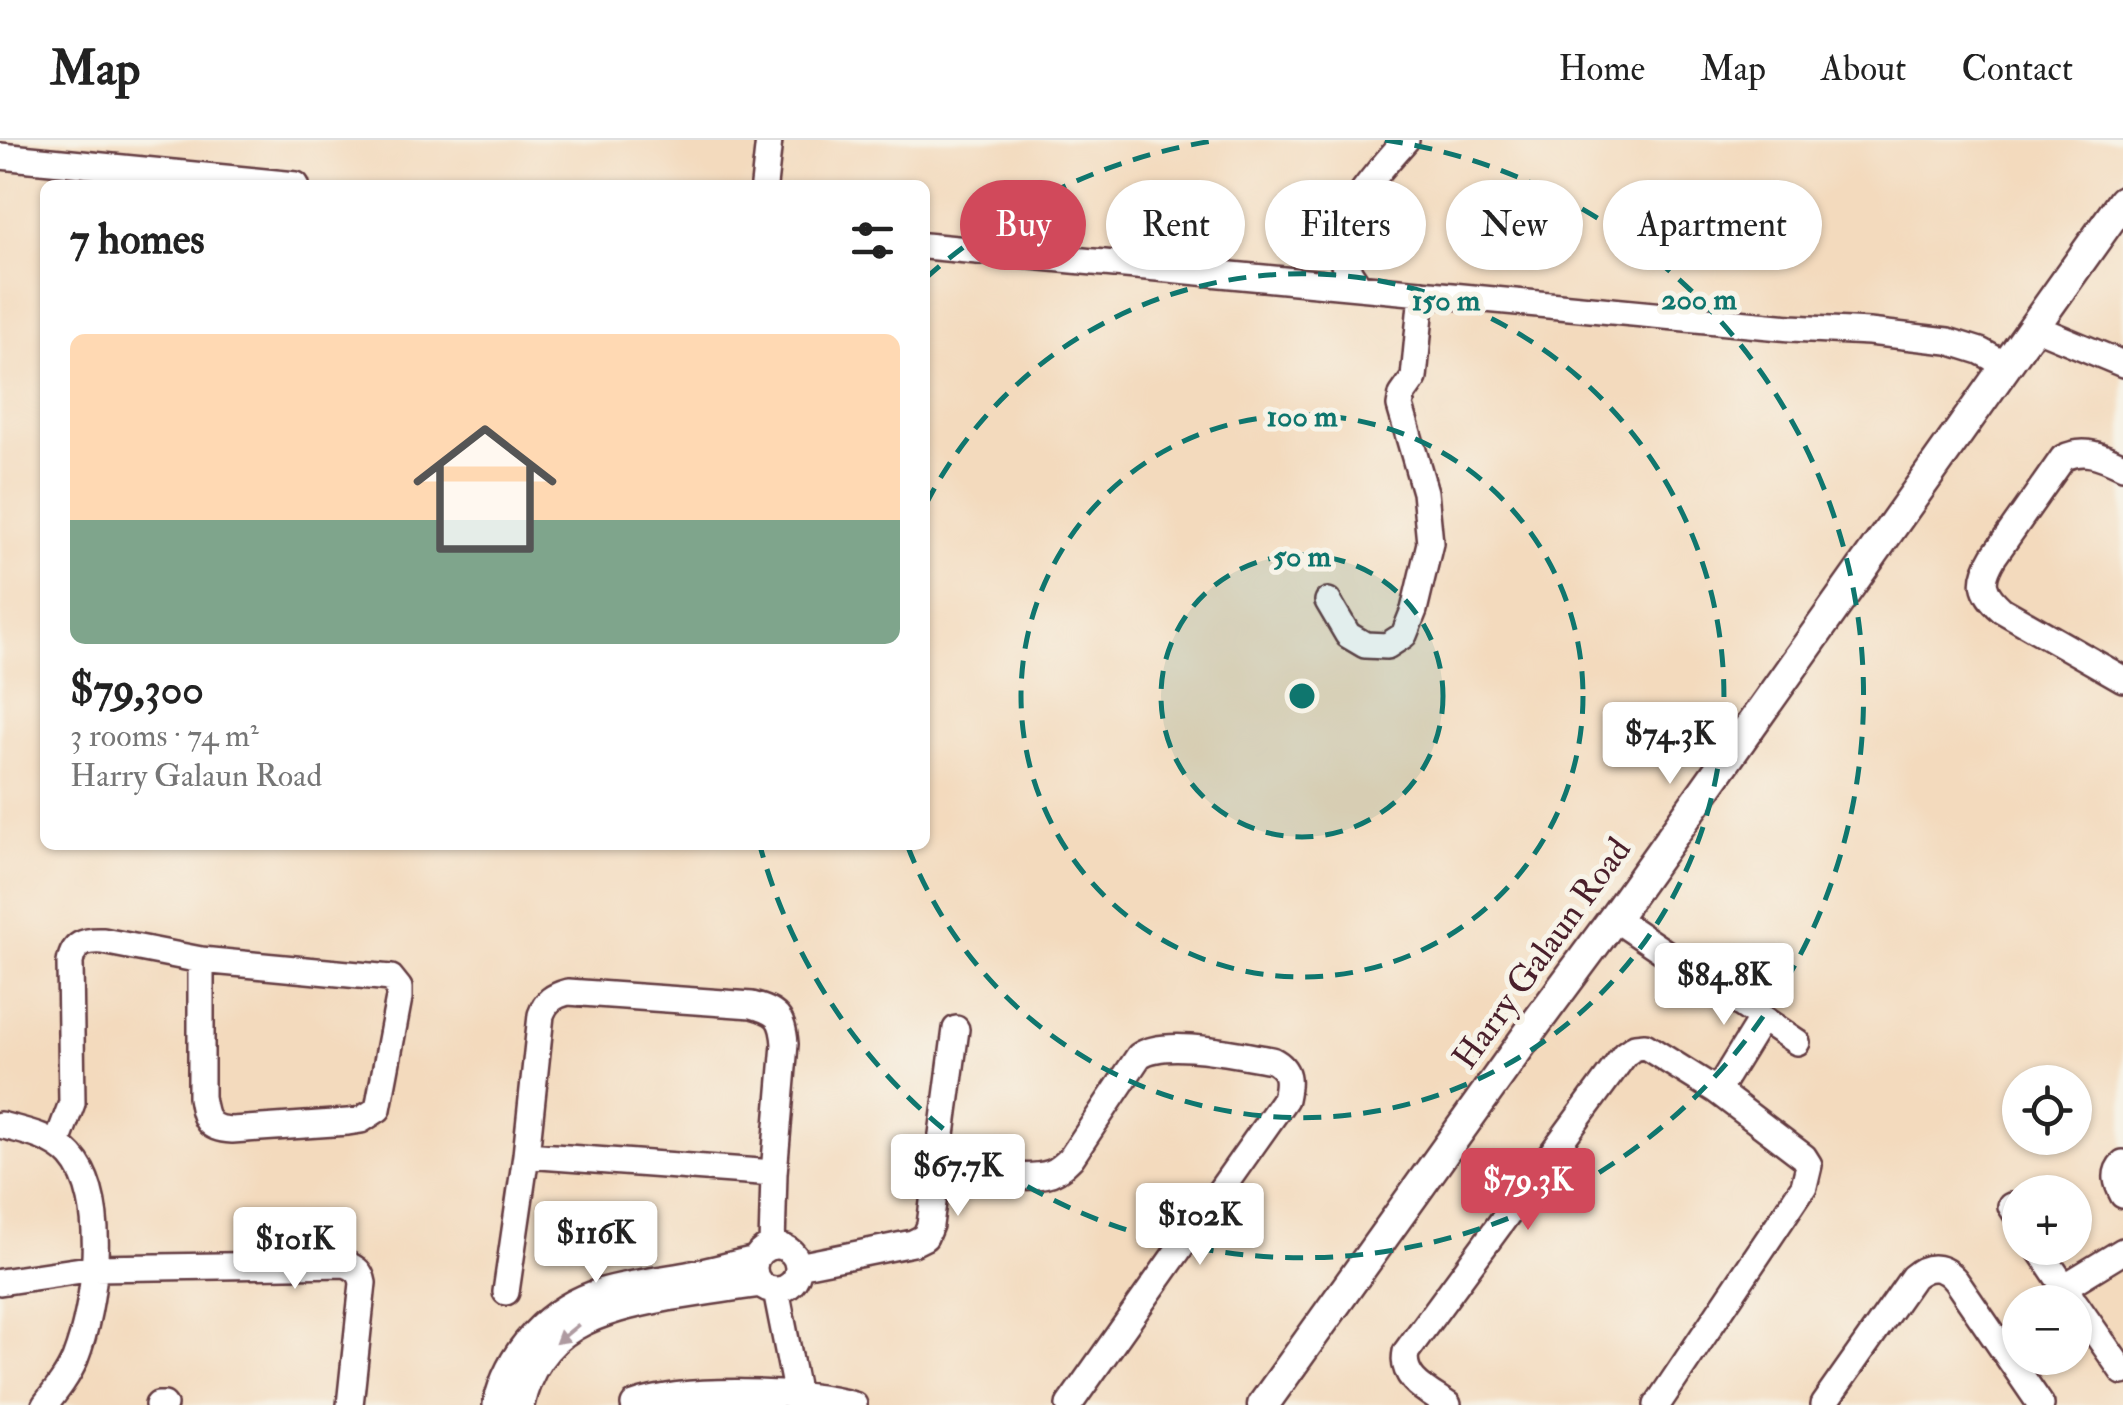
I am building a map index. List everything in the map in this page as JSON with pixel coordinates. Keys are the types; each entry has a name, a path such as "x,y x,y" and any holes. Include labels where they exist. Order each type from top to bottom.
{"main road":[{"name":"Harry Galaun Road","path":"1276,1400 1537,1022 2123,201"}],"street":[{"path":"764,180 768,140"},
{"path":"1359,287 1338,248 1339,235 1363,193 1406,140"},
{"path":"0,156 245,180"},
{"path":"930,252 1948,341 2006,365"},
{"path":"1328,601 1348,635 1365,645 1387,646 1404,635 1414,610 1430,543 1425,492 1400,406 1402,395 1414,378 1422,293"},
{"path":"2034,327 2123,364"},
{"path":"2123,466 2095,453 2075,453 2064,458 1994,556 1984,586 1986,596 2002,610 2123,679"},
{"path":"1614,918 1797,1042"},
{"path":"56,1143 72,1104 70,963 76,946 88,941 201,960 383,976 396,982 400,998 378,1109 361,1120 348,1122 232,1130 220,1130 210,1124 201,1097 201,960"},
{"path":"506,1292 545,1004 568,992 752,1005 769,1010 784,1026 785,1044 766,1270 797,1396"},
{"path":"1718,1091 1762,1018"},
{"path":"766,1270 783,1289 794,1280 798,1266 919,1242 928,1231 956,1029"},
{"path":"1448,1405 1411,1377 1404,1362 1406,1352 1625,1054 1644,1046 1718,1091 1804,1157 1809,1166 1804,1186 1657,1405"},
{"path":"936,1168 1030,1176 1058,1170 1071,1158 1139,1056 1153,1048 1272,1060 1287,1071 1285,1100 1070,1405"},
{"path":"0,1125 56,1143 87,1180 92,1202 95,1268 91,1304 74,1361 45,1405"},
{"path":"526,1155 774,1173"},
{"path":"2123,1163 2116,1177 2123,1195"},
{"path":"2085,1285 2123,1251"},
{"path":"0,1255 4,1281 95,1268 338,1263 356,1269 363,1291 350,1405"},
{"path":"1823,1405 1912,1277 1926,1268 1949,1272 2041,1405"},
{"path":"496,1405 500,1387 520,1348 572,1303 638,1282 766,1270"},
{"path":"521,1405 530,1377 546,1353 569,1330 595,1315 766,1270"},
{"path":"2092,1327 2123,1372"},
{"path":"634,1405 671,1396 764,1393 840,1400 854,1405"}]}
